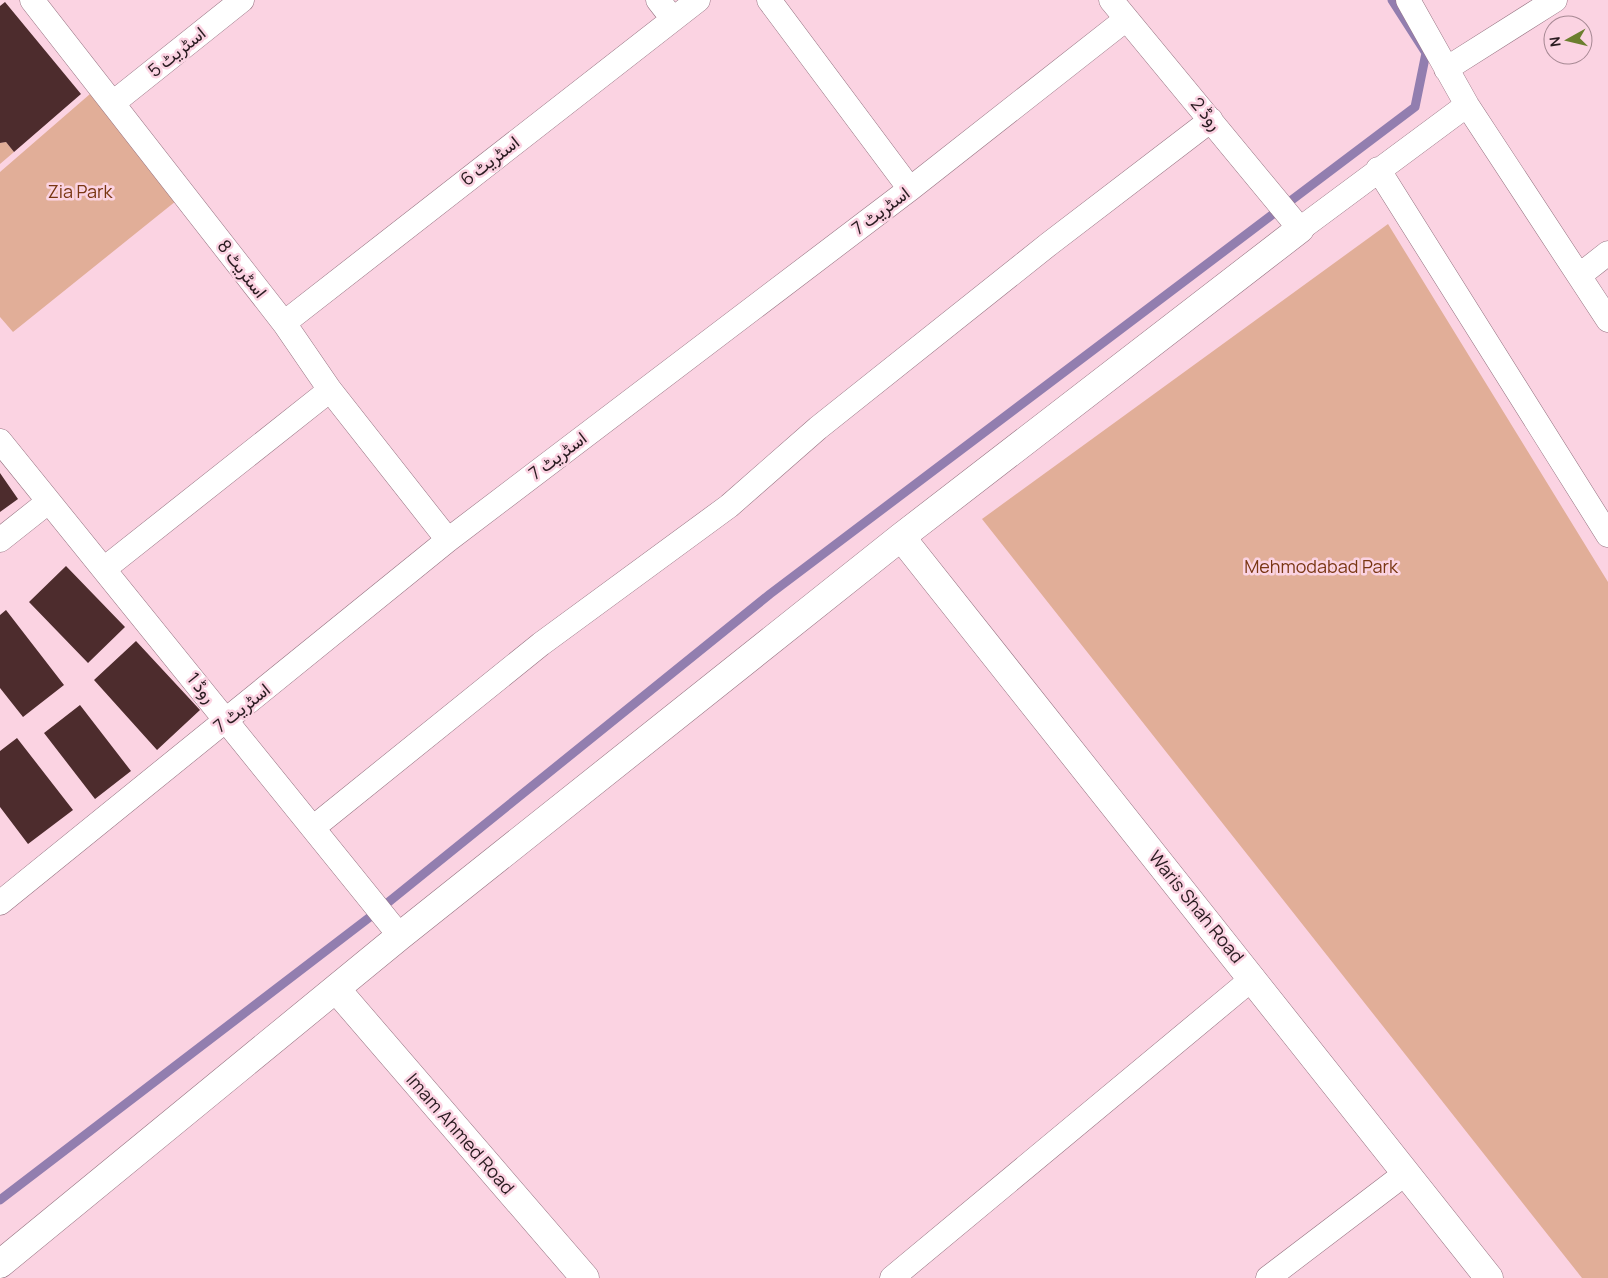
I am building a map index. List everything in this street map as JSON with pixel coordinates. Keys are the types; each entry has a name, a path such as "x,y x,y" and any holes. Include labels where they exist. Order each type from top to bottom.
{"street":[{"name":"اسٹریٹ 8","path":"32,0 284,323 330,390 448,540"},
{"name":"اسٹریٹ 5","path":"112,103 242,0"},
{"path":"658,0 672,18"},
{"name":"اسٹریٹ 6","path":"284,323 672,18 698,0"},
{"path":"769,0 910,189"},
{"name":"روڈ 2","path":"1111,0 1125,20 1216,126 1292,220"},
{"path":"1408,0 1466,105 1608,320"},
{"path":"1446,69 1555,0"},
{"name":"اسٹریٹ 7","path":"0,903 448,540 910,189 1125,20"},
{"path":"0,1264 400,936 901,537 1292,220 1378,169 1466,105"},
{"path":"314,827 541,644 728,506 818,428 1049,244 1216,126"},
{"path":"1378,169 1608,535"},
{"path":"1580,275 1608,253"},
{"path":"104,569 330,390"},
{"name":"روڈ 1","path":"0,441 314,827 400,936"},
{"path":"0,540 48,502"},
{"name":"Waris Shah Road","path":"901,537 1253,978 1489,1278"},
{"path":"892,1278 1253,978"},
{"name":"Imam Ahmed Road","path":"336,989 585,1278"},
{"path":"1268,1278 1406,1173"}],"green space":[{"name":"Zia Park","path":"90,94 176,201 13,332 0,317 0,172"},
{"path":"6,142 14,152 0,164 0,143"},
{"name":"Mehmodabad Park","path":"1388,224 1608,582 1608,1278 1582,1278 982,519"}],"building":[{"path":"5,2 81,94 14,152 6,142 0,143 0,6"},
{"path":"0,473 18,499 0,512"},
{"path":"66,566 125,627 88,663 29,602"},
{"path":"6,610 64,685 23,717 0,688 0,615"},
{"path":"136,641 200,710 157,750 94,680"},
{"path":"80,705 131,771 95,799 44,733"},
{"path":"17,738 73,810 28,844 0,807 0,751"}],"waterway":[{"path":"0,1200 370,917 770,594 1415,107 1426,53 1392,0"}]}
